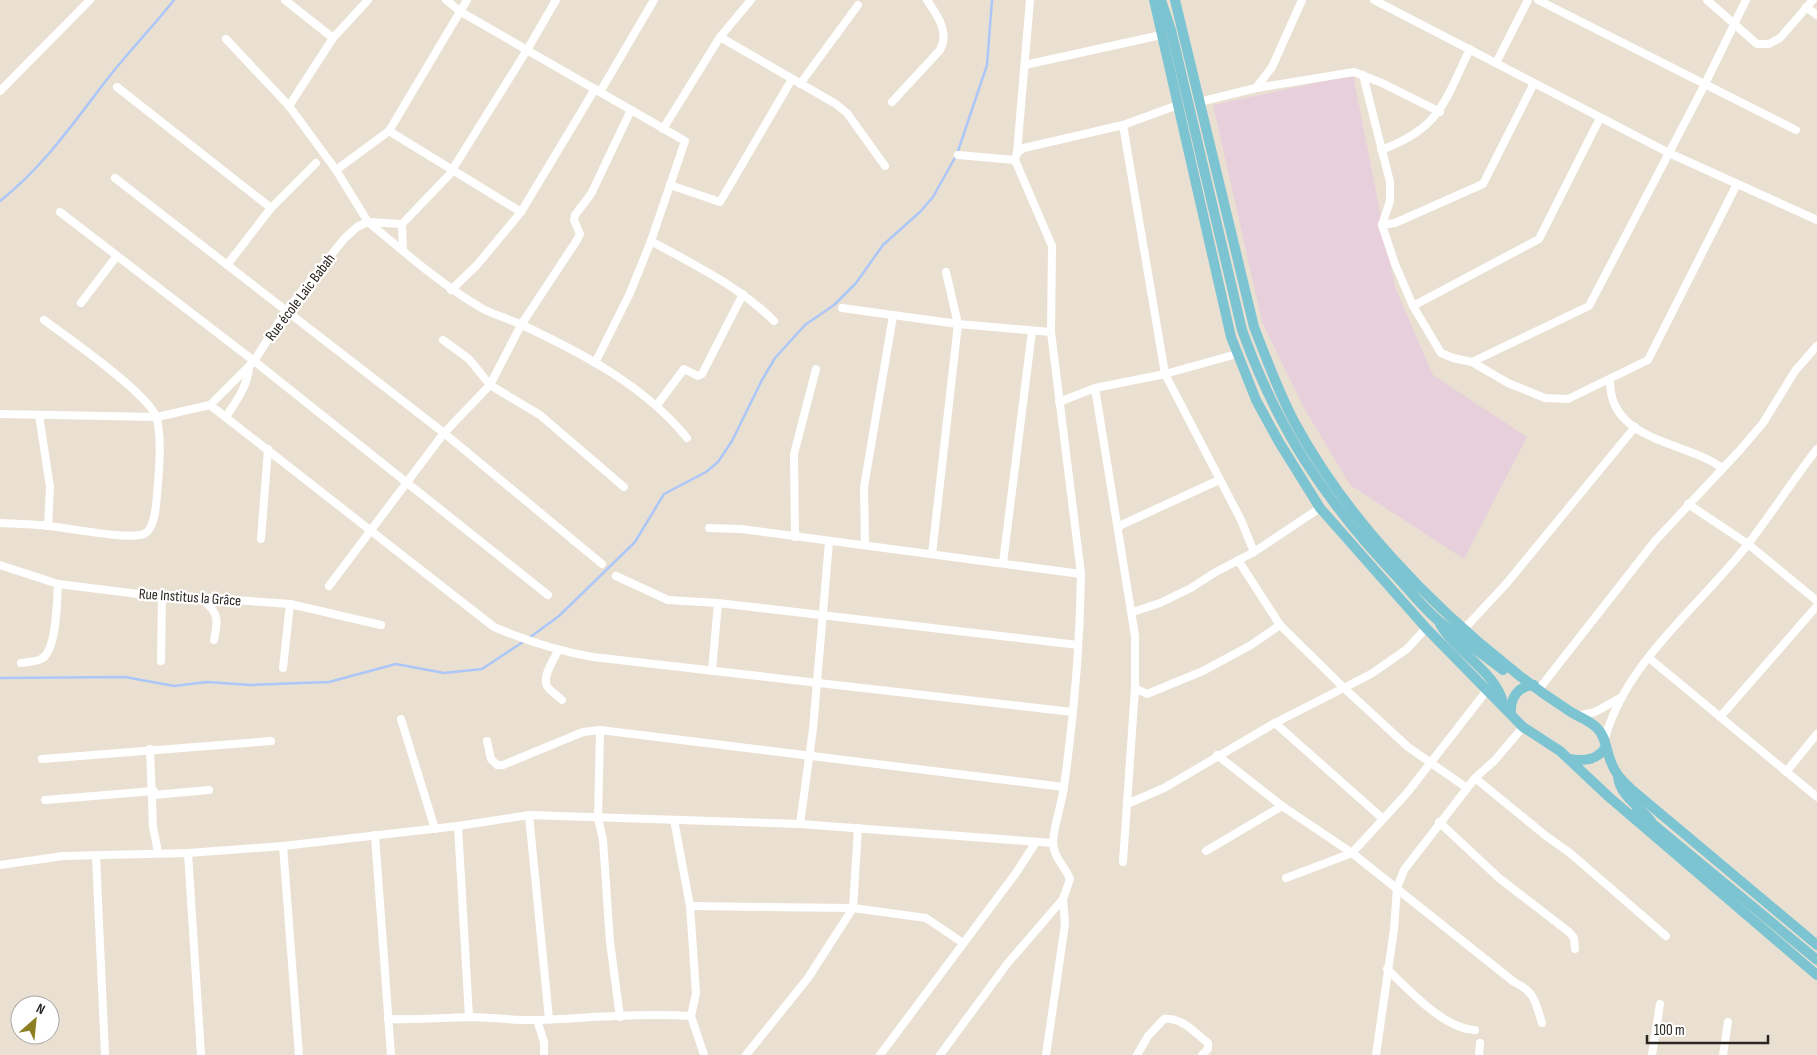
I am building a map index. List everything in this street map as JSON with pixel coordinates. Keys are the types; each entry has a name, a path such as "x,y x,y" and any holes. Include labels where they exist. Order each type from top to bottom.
{"main road":[{"path":"1154,0 1166,33 1235,306 1258,375 1280,420 1328,497 1376,556 1439,621 1502,670 1515,677 1524,678"},
{"path":"1160,0 1178,105 1237,354 1256,400 1279,442 1320,508 1426,628 1504,704 1523,727 1543,739 1569,759 1597,786 1817,975"},
{"path":"1166,33 1172,12 1169,0"},
{"path":"1175,0 1254,327 1272,376 1296,425 1326,474 1359,519 1464,629 1536,687 1578,716 1589,721 1605,742 1611,764 1618,776 1817,944"},
{"path":"1439,621 1447,636 1499,689 1504,704"},
{"path":"1511,713 1510,705 1515,694 1521,688 1536,687"},
{"path":"1569,759 1599,756 1605,742"},
{"path":"1618,776 1618,784 1622,792 1642,808 1654,824"},
{"path":"1597,786 1606,789 1637,815 1654,824 1817,960"}],"street":[{"path":"0,91 90,0"},
{"path":"285,0 333,38"},
{"path":"289,106 333,38 368,0"},
{"path":"446,0 461,12 685,141 651,241 630,293 595,363"},
{"path":"336,170 389,131 468,0"},
{"path":"403,251 402,224 429,197 452,169 527,50 556,0"},
{"path":"451,290 477,265 521,212 654,0"},
{"path":"663,129 720,37 751,0"},
{"path":"892,102 944,44 942,24 927,0"},
{"path":"940,1055 1008,964 1063,899 1070,879 1059,863 1053,843 1064,787 1072,712 1078,645 1081,574 1051,332 1052,246 1016,156 1030,0"},
{"path":"1256,88 1272,68 1302,0"},
{"path":"1374,0 1669,153 1817,220"},
{"path":"1496,63 1528,0"},
{"path":"1538,0 1796,130"},
{"path":"1707,0 1757,44 1769,44 1780,38 1813,0"},
{"path":"1472,362 1589,306 1705,84 1746,0"},
{"path":"800,84 858,5"},
{"path":"1806,7 1817,15"},
{"path":"1025,64 1166,33"},
{"path":"720,37 836,104 847,113 885,166"},
{"path":"226,39 289,106 336,170 368,222 451,290 486,310 521,324 595,363 657,405 687,438"},
{"path":"1382,150 1423,130 1440,112 1470,50"},
{"path":"1200,102 1256,88 1345,72 1364,75 1440,112"},
{"path":"1364,75 1390,182 1391,193 1382,225 1394,264 1413,306 1441,353 1472,362 1508,382 1545,398 1568,400 1648,360 1737,184"},
{"path":"670,185 720,202 792,79"},
{"path":"1382,225 1395,223 1482,184 1534,83"},
{"path":"117,87 271,208"},
{"path":"958,155 1016,156 1024,148 1123,125 1178,105"},
{"path":"330,586 444,433 490,385 521,324 577,240 580,232 574,220 575,215 591,194 631,110"},
{"path":"1413,306 1539,239 1600,118"},
{"path":"1123,125 1165,374 1240,520 1254,552"},
{"path":"389,131 521,212"},
{"path":"227,265 271,208 316,163"},
{"path":"115,178 444,433 602,564"},
{"path":"60,212 548,595"},
{"path":"368,222 402,224"},
{"name":"Rue école Laic Babah","path":"210,405 252,364 286,311 344,240 357,227 368,222"},
{"path":"651,241 744,294 774,321"},
{"path":"81,303 116,257"},
{"path":"932,554 958,324 946,272"},
{"path":"657,405 684,369 698,376 702,374 744,294"},
{"path":"842,308 958,324 1051,332"},
{"path":"865,544 864,488 893,316"},
{"path":"0,523 48,526 109,534 140,534 147,531 155,512 159,440 157,417 131,387 100,361 44,320"},
{"path":"1003,563 1032,331"},
{"path":"443,340 469,359 490,385 540,415 624,487"},
{"path":"1536,687 1655,541 1763,423 1795,371 1817,346"},
{"path":"1059,402 1095,388 1165,374 1237,354"},
{"path":"226,417 241,394 252,364"},
{"path":"795,537 794,454 816,369"},
{"path":"1610,380 1610,394 1614,407 1624,419 1635,427 1722,468"},
{"path":"1095,388 1133,612 1135,688 1123,862"},
{"path":"0,414 157,417 210,405 494,627 528,642 558,651 712,671 1072,712"},
{"path":"39,416 50,487 48,526"},
{"path":"1464,629 1506,584 1635,427"},
{"path":"261,539 268,449"},
{"path":"1605,742 1622,697 1648,658 1748,544 1780,496 1817,450"},
{"path":"1119,526 1218,480"},
{"path":"1688,504 1748,544 1817,601"},
{"path":"1133,612 1183,592 1254,552 1320,508"},
{"path":"709,528 740,529 829,542 865,544 1081,574"},
{"path":"800,824 817,683 829,542"},
{"path":"1238,560 1280,624 1343,687 1408,747 1467,788"},
{"name":"Rue Institus la Grâce","path":"0,565 58,584 162,597 290,604 381,625"},
{"path":"616,576 668,600 823,615 1078,645"},
{"path":"21,663 42,659 48,652 56,619 58,584"},
{"path":"161,661 162,597"},
{"path":"207,598 207,604 214,610 218,618 214,640"},
{"path":"283,668 290,604"},
{"path":"712,671 718,604"},
{"path":"1720,717 1817,606"},
{"path":"1135,688 1147,694 1170,686 1251,645 1280,624"},
{"path":"1127,804 1164,788 1217,755 1389,663 1407,649 1426,628"},
{"path":"558,651 546,680 547,686 562,700"},
{"path":"1648,658 1817,797"},
{"path":"1286,878 1352,853 1382,818 1407,793 1488,689"},
{"path":"1578,716 1595,712 1622,697"},
{"path":"401,719 435,829"},
{"path":"1275,723 1382,818"},
{"path":"1376,1055 1397,888 1404,870 1439,822 1475,778 1495,760 1523,727"},
{"path":"486,742 491,759 497,765 503,765 583,732 600,730 1064,787"},
{"path":"600,730 598,818 603,840 610,942 620,1017"},
{"path":"1786,772 1817,734"},
{"path":"42,759 150,749 271,741"},
{"path":"150,749 153,827 158,852"},
{"path":"1217,755 1282,806 1352,853 1514,982 1530,991 1542,1023"},
{"path":"1475,778 1546,836 1570,852 1666,936"},
{"path":"45,800 209,790"},
{"path":"1206,852 1282,806"},
{"path":"0,865 63,856 188,852 283,846 435,829 529,815 800,824 1053,843"},
{"path":"529,815 549,1019"},
{"path":"674,820 690,906 696,993 691,1016 704,1055"},
{"path":"1439,822 1499,878 1570,932 1574,938 1575,949"},
{"path":"458,826 469,1017"},
{"path":"746,1055 808,978 853,908 858,828"},
{"path":"375,835 391,1055"},
{"path":"880,1055 1016,873 1036,842"},
{"path":"283,846 299,1055"},
{"path":"188,852 201,1055"},
{"path":"96,856 105,1055"},
{"path":"1046,1055 1065,924 1063,899"},
{"path":"690,906 853,908 926,918 963,943"},
{"path":"1387,968 1445,1020 1464,1030 1475,1030"},
{"path":"1652,1055 1660,1004"},
{"path":"388,1019 430,1020 469,1017 537,1020 648,1014 691,1016"},
{"path":"1137,1055 1148,1036 1164,1019 1170,1018 1182,1022 1208,1043 1208,1049 1202,1055"},
{"path":"537,1020 544,1042 544,1055"},
{"path":"1723,1055 1728,1022"},
{"path":"1479,1055 1480,1043"}],"shaded area":[{"path":"1353,75 1395,287 1433,375 1527,437 1464,559 1350,485 1304,408 1262,322 1213,105"}],"waterway":[{"path":"0,201 30,174 69,130 113,71 174,0"},
{"path":"0,678 125,677 174,686 207,682 250,685 329,682 396,664 444,673 482,669 529,638 559,616 635,542 664,494 706,472 718,462 732,441 775,358 805,325 834,305 856,283 883,245 920,212 933,197 957,154 987,65 992,0"}]}
